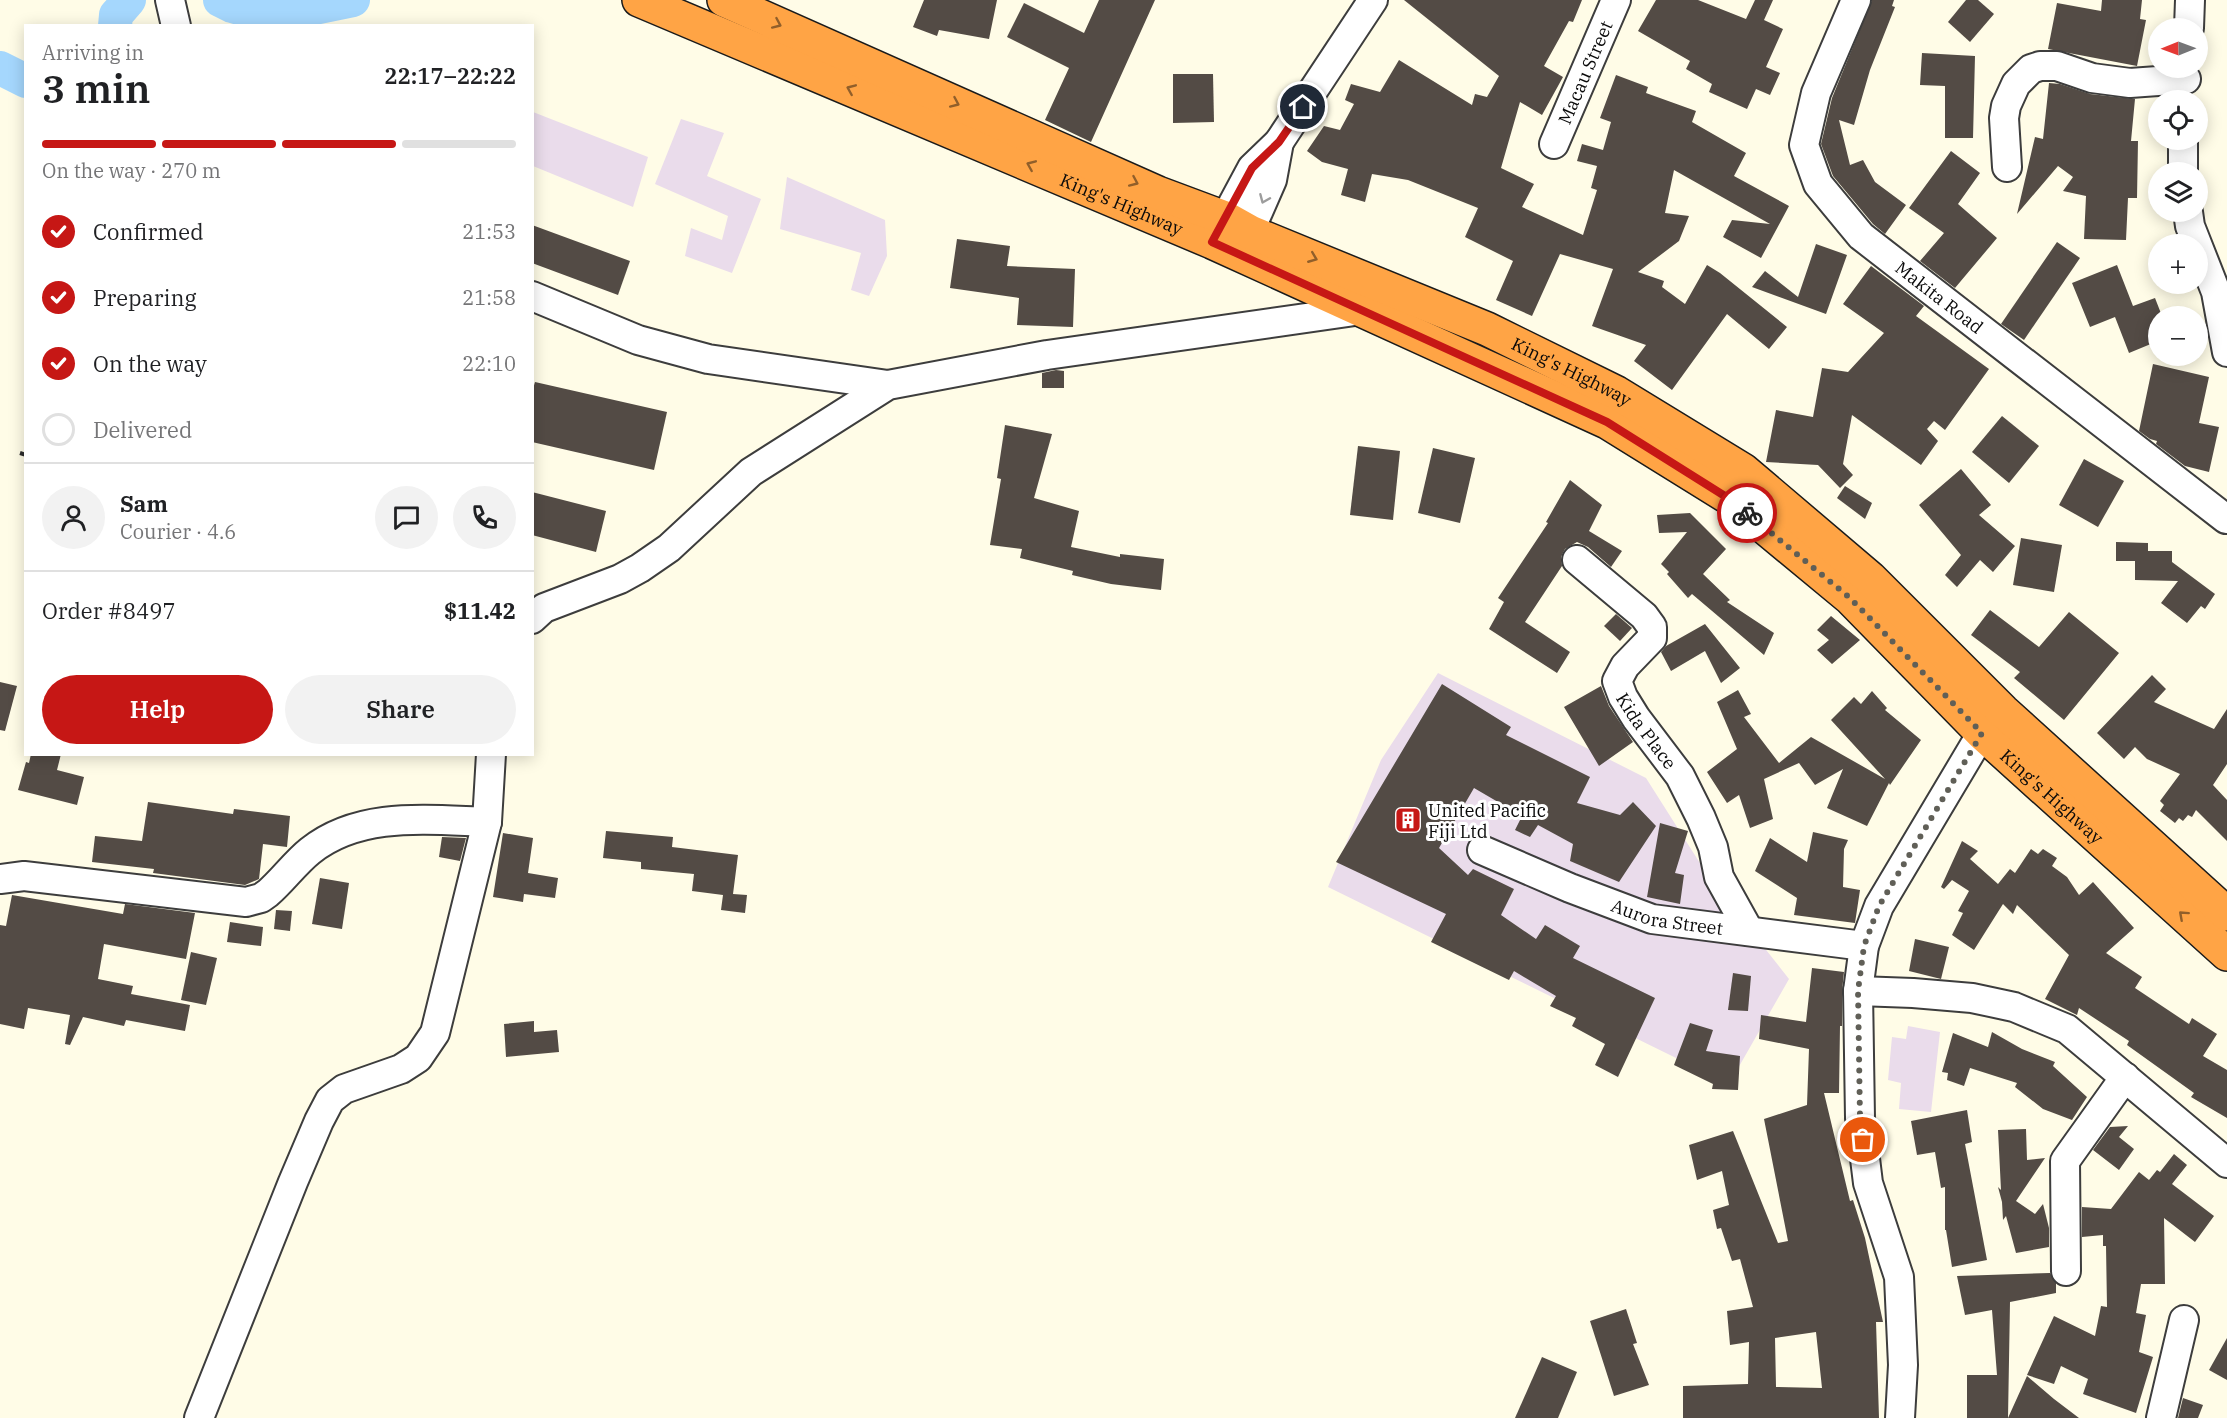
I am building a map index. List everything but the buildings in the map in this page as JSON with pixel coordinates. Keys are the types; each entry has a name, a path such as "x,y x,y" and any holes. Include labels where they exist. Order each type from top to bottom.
{"highway":[{"name":"King's Highway","path":"639,0 1231,237 1487,329 1617,393 1743,470 1870,578 1992,722 2227,954"},
{"name":"King's Highway","path":"724,0 1158,193 1231,237 1362,310 1607,422 1728,498 1850,598 1992,722 2227,914"}],"street":[{"path":"1231,237 1252,168 1279,142 1373,0"},
{"name":"Macau Street","path":"1554,144 1616,0"},
{"name":"Makita Road","path":"1856,0 1816,93 1804,145 1818,184 1861,236 2226,525"},
{"path":"2189,18 2190,0"},
{"path":"2007,167 2004,118 2006,106 2016,84 2031,69 2040,66 2057,66 2092,78 2130,83 2186,82"},
{"path":"2189,222 2216,292 2227,352"},
{"path":"534,297 638,340 708,359 888,385 1047,355 1362,310"},
{"path":"536,609 620,579 640,568 669,548 751,472 888,385"},
{"path":"2226,525 2227,489"},
{"name":"Kida Place","path":"1577,560 1644,616 1652,627 1652,638 1625,666 1617,681 1623,697 1636,718 1680,776 1713,847 1719,877 1749,931"},
{"path":"1900,1418 1904,1365 1899,1277 1868,1183 1860,1118 1858,991 1864,946 1879,906 1992,722"},
{"path":"199,1418 293,1182 330,1101 344,1089 401,1069 418,1058 435,1033 487,822 491,756"},
{"path":"0,879 24,876 246,902 261,898 309,852 321,843 348,830 385,822 431,820 487,822"},
{"name":"Aurora Street","path":"1482,850 1570,888 1652,919 1864,946"},
{"path":"1858,991 1972,998 2014,1007 2067,1029 2227,1163"},
{"path":"2066,1271 2065,1161 2125,1077"},
{"path":"2161,1418 2184,1320"}],"path":[{"path":"20,453 24,454"}],"shaded area":[{"path":"534,112 648,157 633,207 534,166"},
{"path":"681,119 724,133 707,176 761,199 732,273 685,256 691,228 722,240 728,216 655,184"},
{"path":"787,177 885,220 887,256 869,296 851,290 861,253 780,229"},
{"path":"1438,673 1646,778 1710,879 1789,979 1729,1084 1328,887 1381,760"},
{"path":"1908,1026 1940,1032 1931,1112 1899,1109 1901,1083 1888,1080 1892,1037 1906,1039"}],"waterway":[{"path":"115,24 116,15 129,0"},
{"path":"220,0 232,6 270,17 353,0"},
{"path":"0,68 24,80"}],"way so far":[{"path":"1747,513 1850,598 1982,733 1879,906 1864,946 1858,991 1860,1118 1863,1140"}],"place":[{"name":"United Pacific Fiji Ltd","path":"1408,820"}],"route":[{"path":"1303,107 1279,142 1252,168 1212,242 1607,422 1728,498 1747,513"}]}
